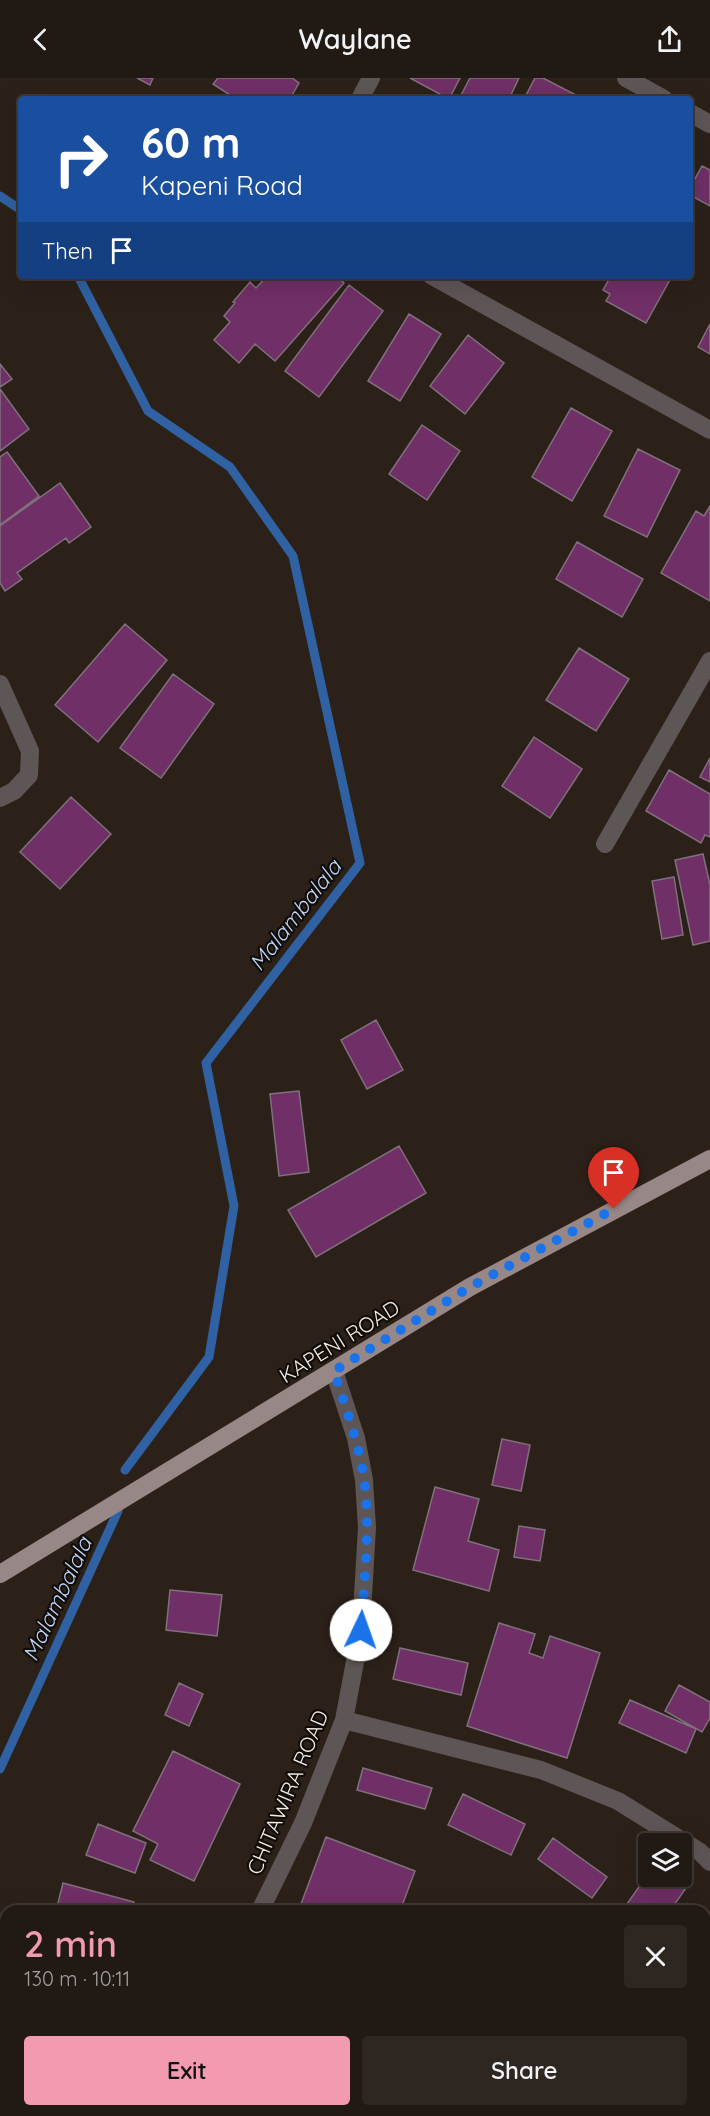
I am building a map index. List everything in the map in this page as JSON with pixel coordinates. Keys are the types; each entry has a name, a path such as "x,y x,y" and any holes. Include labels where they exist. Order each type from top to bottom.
{"main road":[{"name":"KAPENI ROAD","path":"0,1574 470,1287 710,1160"}],"street":[{"path":"362,96 371,78"},
{"path":"626,78 659,96"},
{"path":"693,115 710,124"},
{"path":"437,279 710,430"},
{"path":"605,844 710,661"},
{"path":"0,684 30,751 29,775 14,791 0,798"},
{"name":"CHITAWIRA ROAD","path":"263,1905 303,1823 344,1720 361,1630 367,1527 364,1480 356,1438 334,1371"},
{"path":"344,1720 541,1770 618,1801 700,1852 710,1862"}],"building":[{"path":"137,78 153,78 150,85"},
{"path":"218,78 292,78 299,83 292,96 231,96 213,84"},
{"path":"410,78 460,78 451,96 443,96"},
{"path":"470,78 519,78 510,96 461,96"},
{"path":"535,78 543,78 576,95 576,96 526,96"},
{"path":"702,166 710,170 710,206 693,197 693,182"},
{"path":"264,279 340,279 344,283 275,361 255,344 239,363 214,340 230,322 224,316 235,303 233,302 250,282 256,288"},
{"path":"609,279 670,279 646,323 606,301 610,294 603,290"},
{"path":"349,285 383,311 319,397 285,371"},
{"path":"409,314 441,334 400,401 368,381"},
{"path":"710,324 710,354 698,347"},
{"path":"468,335 504,363 465,414 430,386"},
{"path":"0,364 12,379 0,387"},
{"path":"0,389 29,429 0,451"},
{"path":"571,408 612,431 572,501 532,477"},
{"path":"422,425 460,451 427,500 389,474"},
{"path":"638,449 680,470 647,537 604,516"},
{"path":"7,452 39,496 0,525 0,457"},
{"path":"60,483 91,527 69,543 66,538 17,573 22,579 5,591 0,583 0,526"},
{"path":"710,506 710,601 661,573 696,511 704,516"},
{"path":"577,542 643,579 622,617 556,579"},
{"path":"125,624 167,660 98,742 55,705"},
{"path":"579,648 629,679 596,731 546,700"},
{"path":"173,674 214,704 161,778 120,748"},
{"path":"534,737 582,769 550,818 502,786"},
{"path":"710,758 710,782 700,777"},
{"path":"669,770 710,794 710,837 705,835 701,843 646,811"},
{"path":"71,797 111,834 60,889 20,852"},
{"path":"703,854 710,885 710,941 693,945 675,860"},
{"path":"674,877 683,935 662,939 652,881"},
{"path":"376,1020 403,1070 367,1089 341,1040"},
{"path":"299,1091 309,1172 279,1176 270,1094"},
{"path":"399,1146 426,1193 316,1257 288,1210"},
{"path":"502,1439 530,1445 521,1491 492,1485"},
{"path":"435,1487 479,1499 468,1541 499,1550 489,1591 413,1570"},
{"path":"519,1526 545,1530 540,1561 514,1557"},
{"path":"170,1590 222,1595 217,1636 166,1630"},
{"path":"499,1623 535,1634 529,1653 543,1658 550,1636 600,1653 567,1758 467,1726"},
{"path":"400,1648 468,1663 461,1695 393,1679"},
{"path":"179,1683 203,1694 189,1726 165,1715"},
{"path":"679,1685 710,1702 710,1718 702,1732 665,1711"},
{"path":"630,1700 696,1729 686,1753 619,1723"},
{"path":"173,1751 240,1784 194,1881 150,1860 158,1844 133,1831"},
{"path":"363,1768 432,1788 425,1809 357,1790"},
{"path":"463,1794 525,1824 511,1855 448,1825"},
{"path":"98,1824 146,1843 135,1873 86,1855"},
{"path":"326,1837 415,1871 402,1905 301,1904"},
{"path":"553,1838 607,1877 592,1898 538,1859"},
{"path":"63,1883 134,1902 133,1905 58,1905"},
{"path":"639,1887 685,1887 674,1905 626,1905"}],"waterway":[{"name":"Malambalala","path":"0,196 18,208"},
{"name":"Malambalala","path":"80,279 148,411 230,467 293,556 360,863 206,1063 234,1206 209,1357 125,1470"},
{"name":"Malambalala","path":"0,1769 118,1511"}],"route":[{"path":"361,1630 367,1527 364,1480 356,1438 334,1371 470,1287 614,1209"}]}
